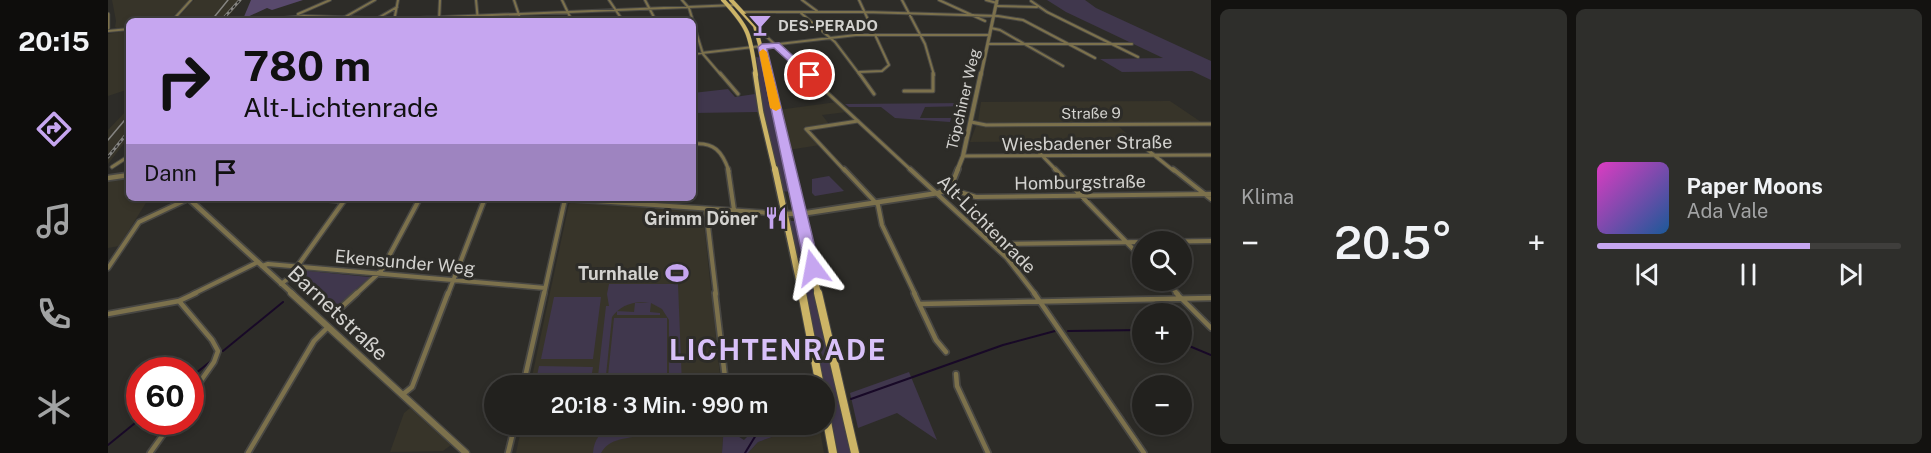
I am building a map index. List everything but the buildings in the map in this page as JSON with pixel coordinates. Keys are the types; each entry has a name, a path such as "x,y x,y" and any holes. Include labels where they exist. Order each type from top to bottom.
{"main road":[{"path":"723,0 747,28 753,48 761,112 785,214 818,375"},
{"path":"730,0 754,26 762,47 855,453"},
{"path":"754,56 764,56"},
{"path":"779,193 795,193"},
{"path":"796,266 816,284"},
{"path":"830,435 833,453"}],"street":[{"path":"175,18 192,0"},
{"path":"296,16 330,0"},
{"path":"343,18 375,0"},
{"path":"394,18 398,0"},
{"path":"439,17 440,0"},
{"path":"476,0 478,15"},
{"path":"514,0 520,18"},
{"path":"562,0 570,18"},
{"path":"609,0 621,18"},
{"path":"645,0 655,18"},
{"path":"682,0 688,7 692,18"},
{"path":"802,0 817,12"},
{"path":"858,72 880,72 889,66 859,0"},
{"path":"902,0 934,65 933,91 904,91"},
{"path":"939,0 985,21"},
{"path":"986,0 1039,7"},
{"path":"1031,1 1138,57"},
{"name":"Töpchiner Weg","path":"950,189 963,156 997,3"},
{"path":"424,18 736,5"},
{"path":"267,18 296,16 377,18 397,7"},
{"path":"743,12 994,15 1023,20 1095,58"},
{"path":"800,12 832,39 874,94"},
{"path":"108,14 108,29 126,29"},
{"name":"Alt-Lichtenrade","path":"754,26 993,244 1042,302 1144,453"},
{"path":"992,28 1000,30 1063,66"},
{"path":"696,32 702,53 738,94"},
{"path":"696,54 876,35 990,35"},
{"path":"988,44 1132,44"},
{"path":"859,121 807,129 876,203 882,225 919,304 936,340 946,352"},
{"name":"Straße 9","path":"971,122 986,125 1211,124"},
{"path":"1134,139 1211,199"},
{"path":"1029,142 1132,248"},
{"path":"696,144 708,144 718,149 733,183 734,210"},
{"name":"Wiesbadener Straße","path":"963,156 1211,155"},
{"path":"112,167 126,158"},
{"path":"110,177 126,175"},
{"path":"601,201 800,214 938,193 950,189"},
{"name":"Homburgstraße","path":"950,189 976,197 1211,194"},
{"path":"108,268 139,222 183,201"},
{"name":"Barnetstraße","path":"192,201 466,453"},
{"path":"281,284 297,266 344,201"},
{"path":"334,314 379,274 418,201"},
{"path":"402,394 412,387 484,201"},
{"path":"526,375 564,201"},
{"path":"649,201 650,205"},
{"path":"706,209 725,375"},
{"path":"1192,241 1211,240"},
{"path":"993,244 1132,242"},
{"path":"108,314 179,302 260,264"},
{"name":"Ekensunder Weg","path":"260,264 545,288"},
{"path":"1174,291 1211,328"},
{"path":"919,304 1211,298"},
{"path":"179,302 212,340 218,351 214,362 204,376"},
{"path":"248,453 314,341 328,327"},
{"path":"956,374 957,387 988,453"},
{"path":"150,453 163,435"},
{"path":"508,453 512,435"}],"shaded area":[{"path":"112,0 189,0 172,18 126,18 126,28 118,29 115,27"},
{"path":"194,0 242,0 227,18 178,18"},
{"path":"251,0 303,0 272,10 267,8 243,18"},
{"path":"1047,0 1085,0 1096,8 1211,61 1211,80 1192,71 1122,72 1100,59 1163,58 1066,12"},
{"path":"126,31 126,90 108,96 108,34"},
{"path":"756,57 762,58 792,191 790,192 782,191 764,111"},
{"path":"728,89 735,97 755,94 758,112 696,113 696,93"},
{"path":"1170,101 1201,122 993,124 978,121 981,102"},
{"path":"837,102 847,112 822,115 829,124 804,127 820,145 788,150 778,110"},
{"path":"969,103 968,106 925,107 920,118 951,118 950,122 895,118 881,107 849,107 845,104"},
{"path":"126,111 126,141 108,164 108,130"},
{"path":"1117,125 1134,140 970,142 976,126"},
{"path":"829,176 844,191 815,196 812,193 812,179"},
{"path":"126,179 126,201 147,201 119,246 108,248 108,182"},
{"path":"572,202 700,211 703,214 720,375 532,375 569,204"},
{"path":"790,221 799,221 834,375 822,375"},
{"path":"299,270 369,278 330,312 293,279"},
{"path":"609,284 678,284 682,375 669,375 669,320 662,309 651,303 650,312 660,313 660,315 617,315 617,311 612,317 606,375 598,375 606,306 609,306 607,294","holes":["644,302 649,303 635,303 634,312 617,311 633,303"]},
{"path":"554,297 601,297 593,359 541,359"},
{"path":"614,318 667,318 667,375 608,375"},
{"path":"539,366 593,367 592,375 537,375"},
{"path":"909,372 937,440 897,413 858,428 850,393"},
{"path":"835,382 851,453 838,453 834,435"},
{"path":"410,408 451,445 443,451 390,452 404,413"},
{"path":"520,435 723,435 722,453 516,453"},
{"path":"643,435 617,440 601,453 593,453 599,436"},
{"path":"723,435 736,435 744,440 750,435 778,435 758,442 748,453 722,453"},
{"path":"778,435 821,435 824,453 748,453 758,442"}],"waterway":[{"path":"223,351 283,302"},
{"path":"1068,331 1132,330"},
{"path":"851,399 1003,345 1055,331"},
{"path":"1192,347 1211,355"},
{"path":"204,367 211,361"},
{"path":"108,445 126,430"},
{"path":"745,453 756,435"}],"tram line":[{"path":"213,18 228,0"},
{"path":"108,140 126,119"}],"railway":[{"path":"224,18 240,0"},
{"path":"108,157 126,135"}],"slow traffic":[{"path":"763,52 776,108"}],"place":[{"name":"DES-PERADO","path":"760,25"},
{"name":"Grimm Döner","path":"776,218"},
{"name":"Turnhalle","path":"677,273"}],"district":[{"name":"LICHTENRADE","path":"778,349"}],"route":[{"path":"810,75 776,45 762,47 813,268"}]}
